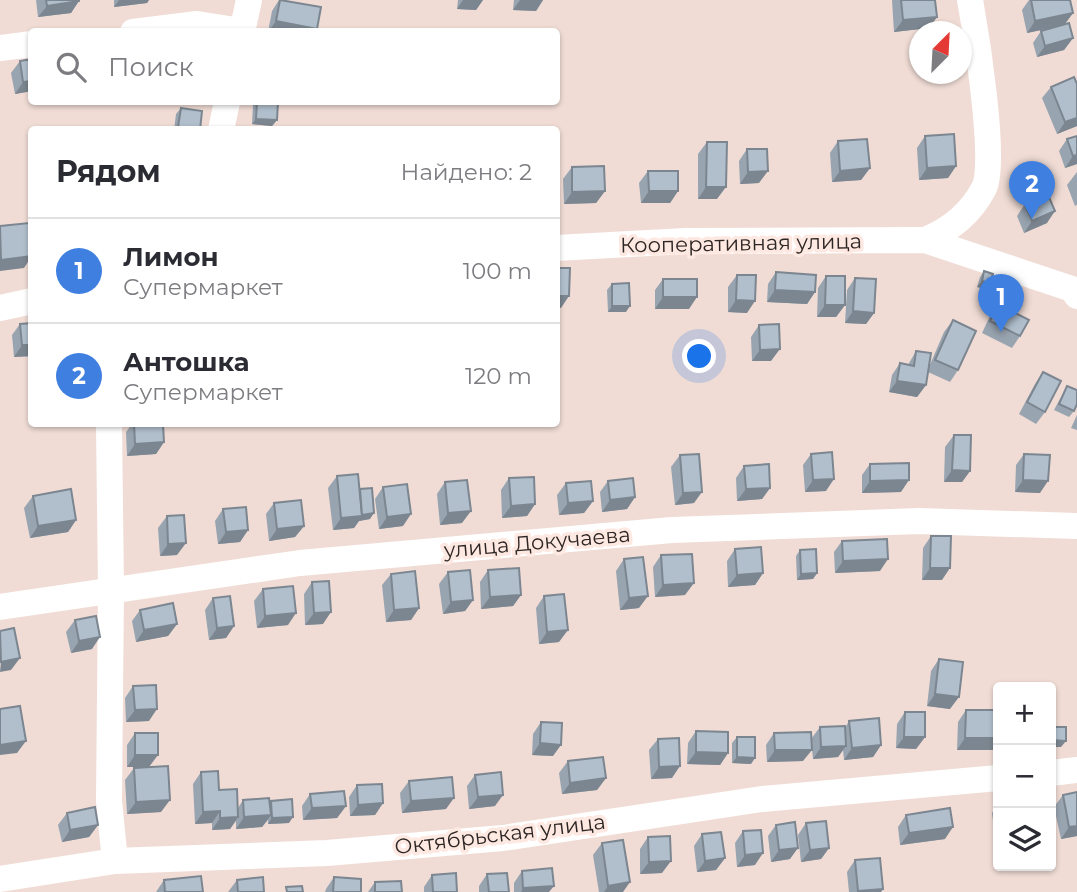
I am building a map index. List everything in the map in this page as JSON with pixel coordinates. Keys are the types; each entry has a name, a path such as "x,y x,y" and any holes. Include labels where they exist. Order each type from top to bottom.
{"street":[{"path":"243,28 249,0"},
{"path":"925,240 949,230 985,186 987,153 981,67 970,0"},
{"path":"165,28 197,24 223,28"},
{"path":"0,48 28,44"},
{"path":"222,126 226,105"},
{"path":"925,240 1075,292"},
{"name":"Кооперативная улица","path":"560,248 685,242 925,240"},
{"path":"0,307 28,302"},
{"path":"109,427 109,801 115,861"},
{"name":"улица Докучаева","path":"0,607 300,563 671,530 919,521 1077,526"},
{"path":"1056,772 1077,770"},
{"name":"Октябрьская улица","path":"0,879 115,861 327,853 503,838 762,799 993,778"}],"building":[{"path":"46,0 79,0 79,1 47,6"},
{"path":"280,0 321,7 317,28 276,21"},
{"path":"901,0 935,0 937,17 903,20"},
{"path":"1031,0 1070,0 1073,13 1035,21"},
{"path":"1069,23 1073,38 1045,46 1041,31"},
{"path":"28,60 28,81 23,82 20,61"},
{"path":"1074,77 1077,84 1077,118 1065,122 1051,87"},
{"path":"257,105 278,105 277,120 256,119"},
{"path":"181,108 202,111 200,126 178,126"},
{"path":"954,134 956,166 927,168 925,136"},
{"path":"1077,136 1077,155 1073,156 1067,139"},
{"path":"867,139 870,168 840,171 838,141"},
{"path":"707,142 727,142 726,187 706,187"},
{"path":"747,149 767,149 768,171 748,172"},
{"path":"604,166 605,191 572,192 572,167"},
{"path":"648,171 678,171 678,191 649,191"},
{"path":"1048,195 1055,211 1032,221 1025,204"},
{"path":"28,223 28,257 1,260 0,226"},
{"path":"560,268 570,268 569,296 560,296"},
{"path":"984,271 993,274 990,283 982,281"},
{"path":"776,272 816,275 815,292 775,290"},
{"path":"737,275 756,275 755,301 736,300"},
{"path":"826,276 845,276 845,305 825,305"},
{"path":"855,278 876,279 874,313 853,311"},
{"path":"663,279 697,279 697,297 663,297"},
{"path":"629,283 630,306 612,306 612,284"},
{"path":"998,304 1029,320 1020,336 990,321"},
{"path":"953,320 976,331 958,370 935,360"},
{"path":"28,323 28,345 22,345 20,324"},
{"path":"779,324 780,349 760,350 759,325"},
{"path":"916,351 931,353 926,385 897,381 900,363 914,366"},
{"path":"1043,372 1061,381 1045,412 1027,402"},
{"path":"1067,386 1077,390 1074,411 1059,404"},
{"path":"134,427 163,427 164,442 135,444"},
{"path":"954,435 971,435 970,471 952,470"},
{"path":"832,452 834,479 813,480 811,454"},
{"path":"699,454 702,492 683,493 680,455"},
{"path":"1024,454 1050,455 1048,481 1023,480"},
{"path":"909,463 909,480 870,481 870,464"},
{"path":"769,464 770,488 746,489 744,466"},
{"path":"358,474 362,516 341,518 337,476"},
{"path":"534,477 535,504 511,506 509,478"},
{"path":"633,478 635,497 610,500 608,481"},
{"path":"467,480 471,511 448,513 445,482"},
{"path":"591,481 593,501 568,503 566,483"},
{"path":"407,484 411,514 387,517 383,487"},
{"path":"372,488 374,513 362,515 360,489"},
{"path":"71,489 76,520 38,526 33,496"},
{"path":"301,500 304,526 277,529 274,503"},
{"path":"246,507 248,530 226,532 223,509"},
{"path":"184,515 186,543 168,544 167,516"},
{"path":"931,536 951,536 950,568 930,568"},
{"path":"887,539 888,559 843,561 842,541"},
{"path":"761,547 763,573 737,575 735,549"},
{"path":"816,549 817,573 801,574 800,550"},
{"path":"692,554 694,583 663,585 661,555"},
{"path":"643,557 648,596 629,598 624,559"},
{"path":"519,568 521,595 490,597 488,570"},
{"path":"470,570 473,600 451,602 448,572"},
{"path":"415,571 419,608 394,610 391,574"},
{"path":"329,581 331,612 314,613 312,582"},
{"path":"293,586 296,613 265,616 263,589"},
{"path":"564,594 568,630 547,632 544,596"},
{"path":"230,596 234,626 217,628 213,598"},
{"path":"173,603 177,624 144,630 140,610"},
{"path":"96,616 100,637 79,641 75,620"},
{"path":"14,628 20,658 1,662 0,631"},
{"path":"939,659 963,662 959,697 935,694"},
{"path":"156,685 157,709 135,710 133,686"},
{"path":"20,706 26,741 0,745 0,709"},
{"path":"966,710 993,710 993,738 965,738"},
{"path":"905,712 925,712 925,737 904,737"},
{"path":"879,718 881,745 852,748 849,721"},
{"path":"541,722 562,723 561,745 540,743"},
{"path":"845,726 846,746 821,747 820,727"},
{"path":"1056,727 1066,727 1066,741 1056,740"},
{"path":"696,731 728,732 728,753 696,752"},
{"path":"811,732 812,750 775,750 774,733"},
{"path":"135,733 158,733 158,755 135,755"},
{"path":"737,737 755,737 755,758 737,757"},
{"path":"679,738 680,766 659,767 658,739"},
{"path":"603,757 606,778 570,783 568,761"},
{"path":"168,766 170,800 136,802 134,768"},
{"path":"218,771 219,790 237,789 238,817 220,818 220,811 203,812 201,772"},
{"path":"501,772 503,795 478,797 475,775"},
{"path":"452,777 454,798 411,801 409,781"},
{"path":"382,784 383,803 358,805 357,785"},
{"path":"344,791 346,806 312,808 310,794"},
{"path":"1077,792 1077,826 1069,827 1063,795"},
{"path":"269,798 271,815 244,817 243,800"},
{"path":"292,799 293,817 272,818 271,801"},
{"path":"95,807 98,825 70,830 67,813"},
{"path":"950,808 953,827 909,833 906,815"},
{"path":"826,821 829,848 810,850 806,823"},
{"path":"795,822 798,848 779,850 776,825"},
{"path":"761,830 763,853 745,855 743,831"},
{"path":"721,832 725,858 705,861 702,834"},
{"path":"670,836 671,861 649,862 648,837"},
{"path":"623,840 630,882 608,886 602,843"},
{"path":"880,858 883,889 858,891 855,860"},
{"path":"552,868 554,886 523,888 522,871"},
{"path":"456,873 457,892 433,892 432,875"},
{"path":"507,873 509,892 489,892 487,874"},
{"path":"201,876 203,892 165,892 164,880"},
{"path":"263,877 264,892 238,892 237,880"},
{"path":"334,877 361,879 361,892 333,892"},
{"path":"401,881 402,892 375,892 375,882"},
{"path":"302,886 303,892 287,892 286,887"}],"place":[{"name":"Антошка","path":"1032,219"},
{"name":"Лимон","path":"1001,332"}]}
